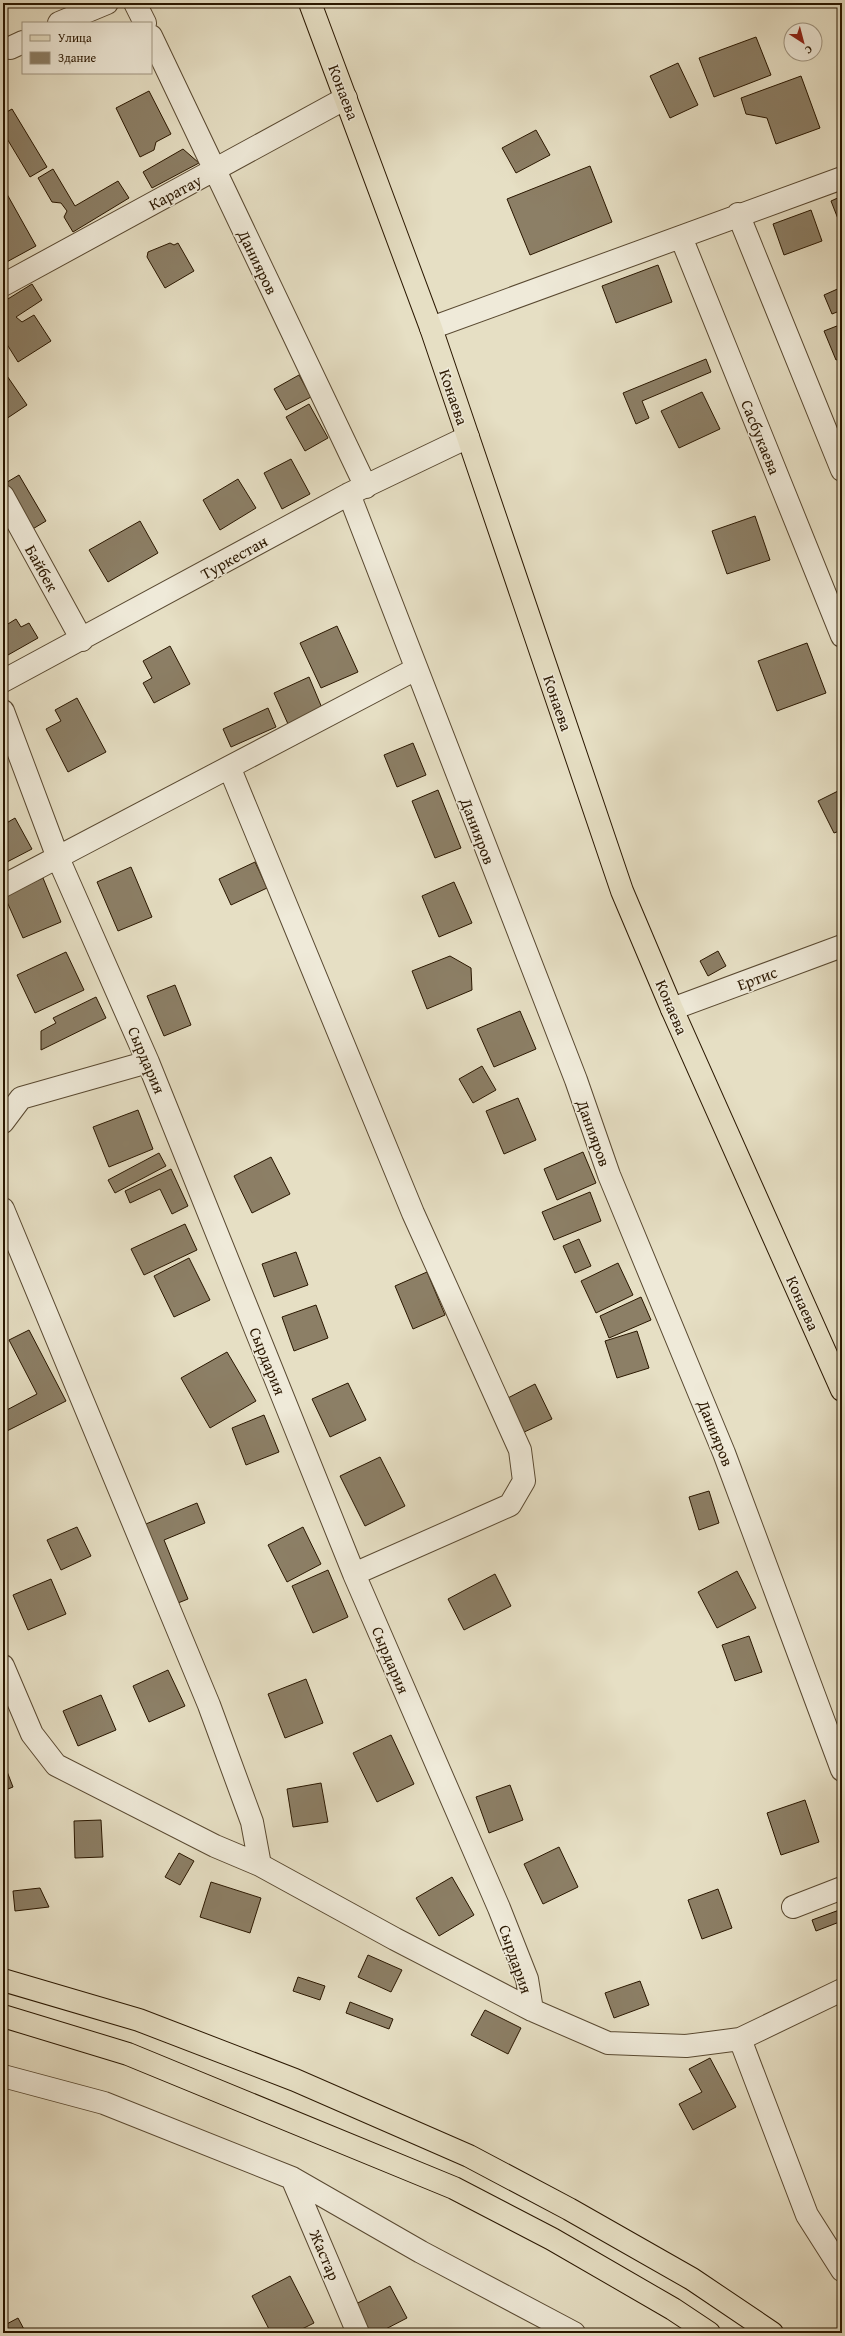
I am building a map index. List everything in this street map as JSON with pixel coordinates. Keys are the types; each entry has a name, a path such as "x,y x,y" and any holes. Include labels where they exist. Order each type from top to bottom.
{"main road":[{"name":"Конаева","path":"310,3 431,328 622,891 672,1009 842,1390"},
{"path":"3,1980 147,2023 295,2080 469,2156 569,2209 692,2279 772,2333"},
{"path":"3,2016 128,2054 454,2188 552,2239 673,2309 709,2333"}],"street":[{"path":"61,22 107,3"},
{"path":"135,3 144,22"},
{"name":"Данияров","path":"152,38 215,171 357,490 416,668 501,892 576,1080 609,1175 724,1453 842,1770"},
{"name":"Каратау","path":"3,285 215,171 346,98"},
{"path":"431,328 680,237 738,214 842,178"},
{"path":"738,214 842,470"},
{"name":"Сасбукаева","path":"680,237 842,636"},
{"name":"Туркестан","path":"3,681 82,640 357,490 468,437"},
{"name":"Байбек","path":"3,496 82,640"},
{"path":"3,886 230,769 416,668"},
{"name":"Сырдария","path":"3,711 58,858 148,1062 354,1574 499,1908 527,1979 532,2010"},
{"path":"230,769 413,1212 520,1450 524,1481 510,1505 354,1574"},
{"name":"Ертис","path":"672,1009 842,946"},
{"path":"3,1122 21,1098 148,1062"},
{"path":"3,1209 209,1705 252,1822 260,1865"},
{"path":"3,1666 32,1734 56,1765 215,1846 260,1865 395,1939 532,2010 608,2043 686,2046 740,2039 842,1990"},
{"path":"793,1907 842,1888"},
{"path":"740,2039 807,2215 842,2270"},
{"path":"3,2076 104,2103 292,2178 421,2252 574,2333"},
{"name":"Жастар","path":"292,2178 358,2333"}],"building":[{"path":"756,37 771,75 714,97 699,58"},
{"path":"678,63 698,105 670,118 650,76"},
{"path":"801,76 820,128 776,144 767,118 746,114 741,98"},
{"path":"149,91 171,134 156,142 154,150 140,157 116,108"},
{"path":"12,109 47,167 30,177 3,132 3,114"},
{"path":"536,130 550,155 516,173 502,148"},
{"path":"183,149 199,163 152,188 143,172"},
{"path":"590,166 612,222 530,255 507,199"},
{"path":"53,169 75,206 118,181 129,198 73,232 64,217 67,211 61,203 52,202 38,178"},
{"path":"3,187 36,246 3,264"},
{"path":"842,196 842,229 831,201"},
{"path":"811,210 822,241 784,255 773,224"},
{"path":"170,243 174,245 178,243 194,271 165,288 147,257 148,252"},
{"path":"658,265 672,302 616,323 602,286"},
{"path":"32,284 42,300 16,317 22,322 34,315 51,341 18,362 3,338 3,302"},
{"path":"842,287 842,310 832,314 824,295"},
{"path":"842,324 842,358 836,360 824,331"},
{"path":"706,359 711,372 642,401 649,418 636,424 623,393"},
{"path":"3,370 27,405 3,421"},
{"path":"299,375 311,397 286,410 274,389"},
{"path":"702,392 720,429 679,448 661,411"},
{"path":"309,404 328,438 305,451 286,417"},
{"path":"291,459 310,494 282,509 264,473"},
{"path":"19,475 46,521 31,530 4,484"},
{"path":"238,479 256,508 220,530 203,500"},
{"path":"755,516 770,560 727,574 712,531"},
{"path":"140,521 158,553 108,582 89,550"},
{"path":"16,619 21,627 29,623 38,638 8,655 3,646 3,627"},
{"path":"337,626 358,672 321,688 300,643"},
{"path":"807,643 826,693 777,711 758,661"},
{"path":"170,646 190,684 154,703 143,683 152,678 143,661"},
{"path":"309,677 322,708 288,724 274,693"},
{"path":"77,698 106,752 68,772 46,729 61,721 55,710"},
{"path":"268,708 276,727 231,747 223,729"},
{"path":"413,743 426,775 397,787 384,755"},
{"path":"842,789 842,830 834,833 818,801"},
{"path":"438,790 461,848 435,858 412,801"},
{"path":"15,818 32,849 7,862 3,854 3,825"},
{"path":"255,862 267,888 231,905 219,879"},
{"path":"131,867 152,917 118,931 97,882"},
{"path":"43,878 61,922 23,938 4,895"},
{"path":"454,882 472,923 439,937 422,896"},
{"path":"718,951 726,966 708,976 700,961"},
{"path":"66,952 84,990 35,1013 17,975"},
{"path":"450,956 471,968 472,990 427,1009 412,971"},
{"path":"175,985 191,1025 164,1036 147,996"},
{"path":"96,997 106,1018 41,1050 41,1031 56,1023 53,1018"},
{"path":"520,1011 536,1049 494,1067 477,1029"},
{"path":"482,1066 496,1090 473,1103 459,1079"},
{"path":"518,1098 536,1140 504,1154 486,1111"},
{"path":"138,1110 153,1149 109,1167 93,1127"},
{"path":"583,1152 596,1183 557,1200 544,1169"},
{"path":"159,1153 166,1166 115,1193 108,1180"},
{"path":"271,1157 290,1194 252,1213 234,1176"},
{"path":"171,1169 188,1206 172,1214 160,1189 130,1203 125,1191"},
{"path":"590,1192 601,1221 554,1240 542,1212"},
{"path":"185,1224 197,1250 144,1275 131,1249"},
{"path":"579,1239 591,1266 575,1273 563,1246"},
{"path":"296,1252 308,1285 274,1297 262,1264"},
{"path":"189,1258 210,1300 174,1317 154,1276"},
{"path":"618,1263 633,1295 596,1313 581,1281"},
{"path":"427,1272 445,1315 413,1329 395,1286"},
{"path":"641,1297 651,1320 609,1338 600,1316"},
{"path":"316,1305 328,1338 294,1351 282,1317"},
{"path":"29,1330 66,1401 3,1433 3,1412 37,1394 9,1340"},
{"path":"637,1331 649,1368 617,1378 605,1341"},
{"path":"227,1352 256,1401 210,1428 181,1378"},
{"path":"348,1383 366,1420 330,1437 312,1399"},
{"path":"535,1384 552,1419 520,1434 504,1400"},
{"path":"264,1415 279,1452 246,1465 232,1428"},
{"path":"380,1457 405,1506 365,1526 340,1476"},
{"path":"709,1491 719,1523 699,1530 689,1497"},
{"path":"197,1503 205,1523 164,1540 188,1599 173,1605 141,1526"},
{"path":"77,1527 91,1556 61,1570 47,1540"},
{"path":"303,1527 321,1564 287,1582 268,1545"},
{"path":"328,1570 348,1617 313,1633 292,1586"},
{"path":"737,1571 756,1608 717,1628 698,1592"},
{"path":"495,1574 511,1606 464,1630 448,1599"},
{"path":"51,1579 66,1614 28,1630 13,1595"},
{"path":"749,1636 762,1672 735,1681 722,1645"},
{"path":"168,1670 185,1706 149,1722 133,1686"},
{"path":"306,1679 323,1723 285,1738 268,1694"},
{"path":"101,1695 116,1730 78,1746 63,1711"},
{"path":"391,1735 414,1784 377,1802 353,1753"},
{"path":"3,1761 13,1787 3,1791"},
{"path":"321,1783 328,1822 293,1827 287,1789"},
{"path":"510,1785 523,1820 489,1833 476,1797"},
{"path":"805,1800 819,1842 781,1855 767,1813"},
{"path":"101,1820 103,1857 75,1858 74,1821"},
{"path":"559,1847 578,1887 543,1904 524,1864"},
{"path":"179,1853 194,1861 180,1885 165,1877"},
{"path":"452,1877 474,1915 439,1936 416,1898"},
{"path":"211,1882 261,1898 250,1933 200,1917"},
{"path":"40,1888 49,1907 15,1911 13,1891"},
{"path":"718,1889 732,1928 702,1939 688,1900"},
{"path":"842,1909 842,1921 816,1931 812,1920"},
{"path":"368,1955 402,1970 391,1992 358,1977"},
{"path":"298,1977 325,1986 320,2000 293,1991"},
{"path":"640,1981 649,2005 614,2018 605,1993"},
{"path":"350,2002 393,2019 389,2029 346,2013"},
{"path":"485,2010 521,2028 508,2054 471,2035"},
{"path":"710,2058 736,2107 693,2130 679,2104 702,2092 689,2069"},
{"path":"290,2276 314,2323 294,2333 271,2333 252,2296"},
{"path":"390,2286 407,2318 378,2333 369,2333 354,2305"},
{"path":"18,2318 26,2333 5,2333 3,2326"}]}
